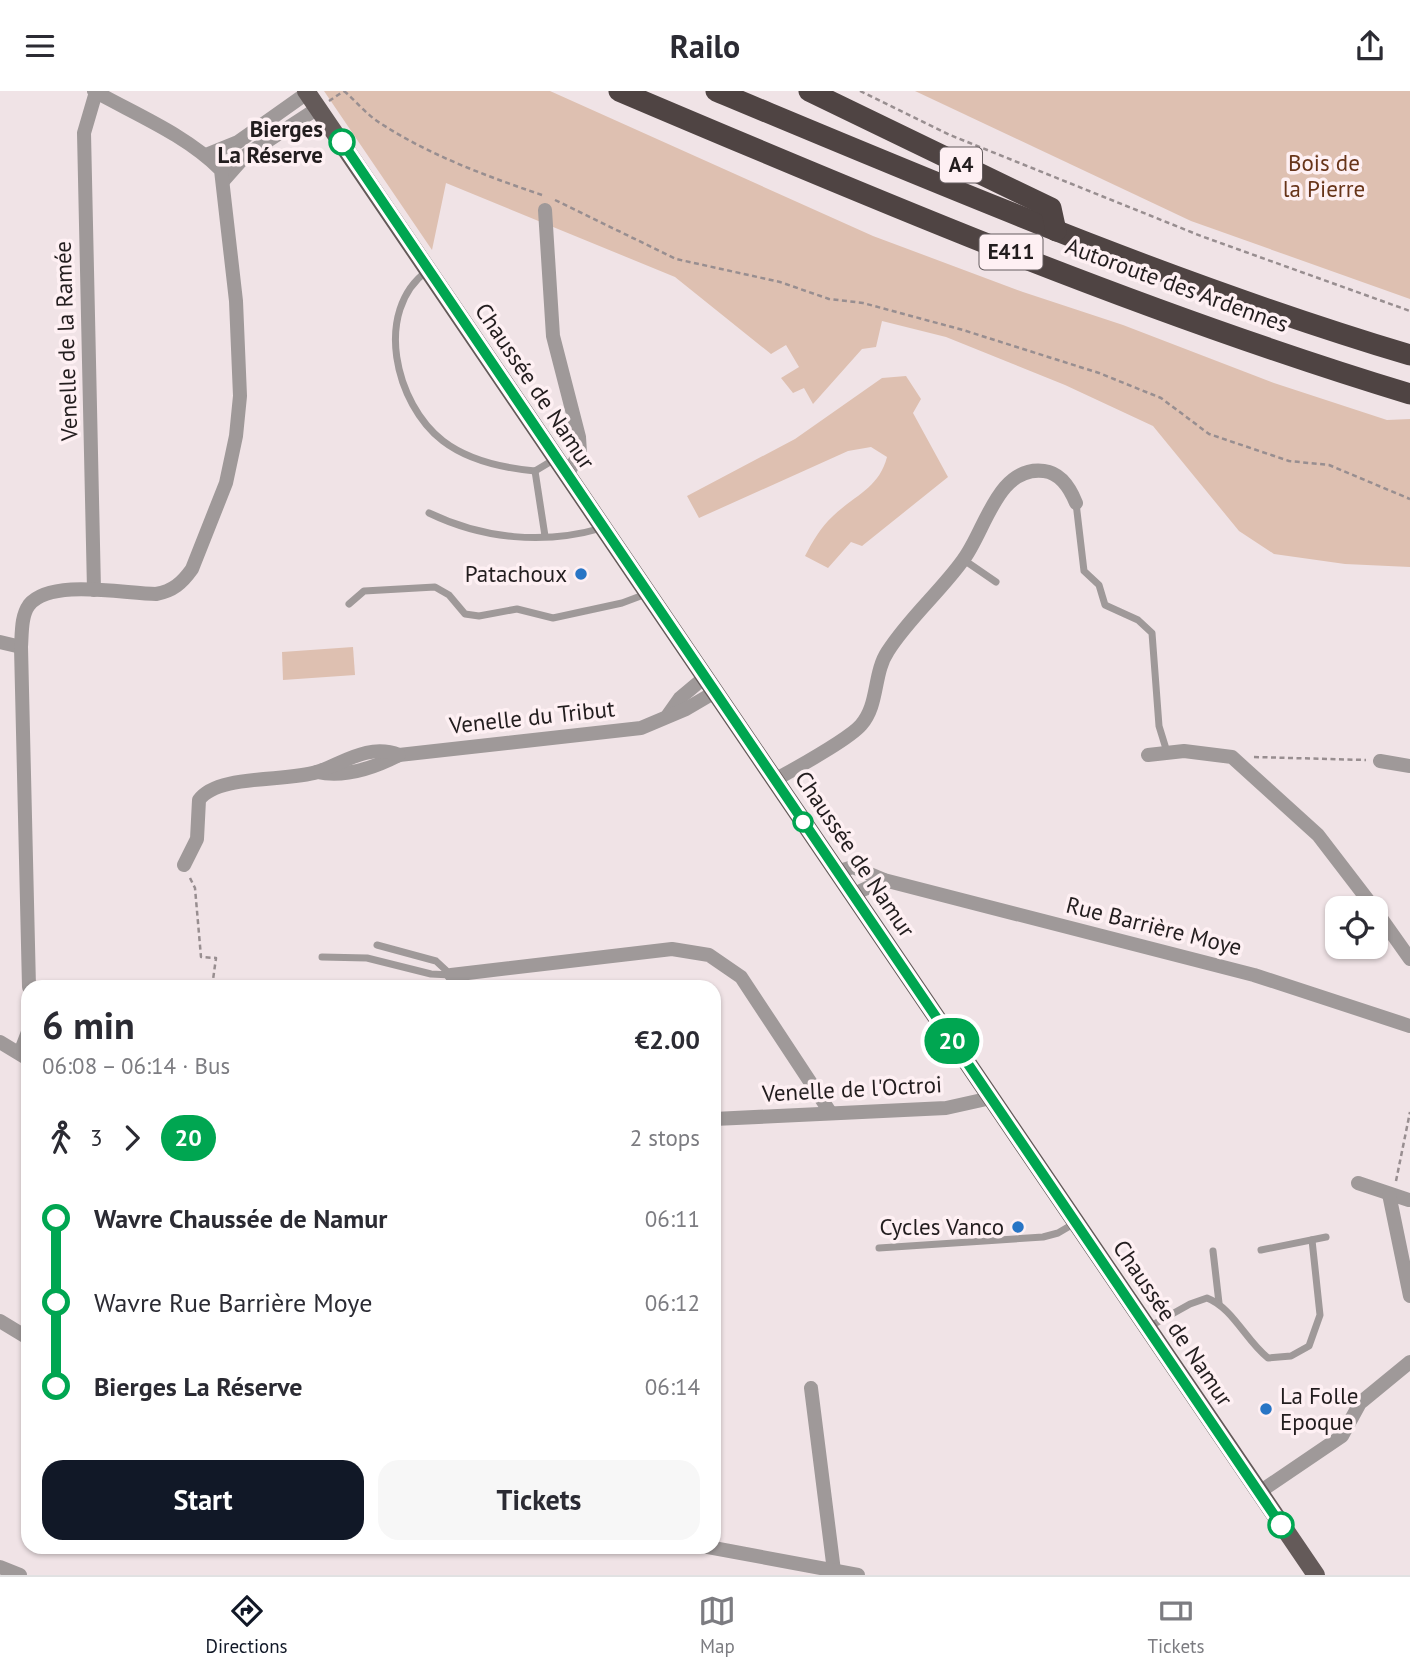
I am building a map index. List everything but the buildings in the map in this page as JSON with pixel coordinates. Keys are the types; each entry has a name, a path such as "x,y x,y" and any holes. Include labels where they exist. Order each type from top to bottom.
{"highway":[{"name":"Autoroute des Ardennes","path":"619,91 939,224 1180,316 1410,394"},
{"name":"Autoroute des Ardennes","path":"716,91 1056,231 1250,302 1410,355"},
{"name":"A4","path":"809,91 1051,208 1056,231"}],"main road":[{"name":"Chaussée de Namur","path":"306,92 1316,1575"}],"street":[{"path":"29,980 21,647 24,614 34,600 70,590 156,594 177,587 192,569 222,496 236,436 242,365 221,170 206,155 95,92"},
{"name":"Venelle de la Ramée","path":"94,590 84,133 95,92"},
{"path":"206,155 238,142 306,92"},
{"path":"223,181 236,163 318,108"},
{"path":"545,210 553,336 579,437 580,453 566,475"},
{"path":"775,780 860,726 873,702 877,676 887,652 964,560 999,495 1021,476 1038,470 1049,471 1066,484 1076,503"},
{"path":"0,642 21,647"},
{"name":"Venelle du Tribut","path":"184,865 197,839 199,800 213,788 317,772 344,757 388,751 399,755 641,728 667,715 680,698 710,685"},
{"path":"1149,755 1167,752 1233,757 1318,835 1365,896"},
{"path":"1380,761 1410,766"},
{"name":"Rue Barrière Moye","path":"836,872 853,867 884,880 1254,975 1410,1026"},
{"path":"852,895 884,880"},
{"path":"1388,928 1410,959"},
{"path":"451,975 671,949 709,955 741,977 830,1112"},
{"path":"0,1042 21,1054"},
{"name":"Venelle de l'Octroi","path":"721,1119 946,1108 991,1098"},
{"path":"1358,1183 1409,1200"},
{"path":"1391,1194 1410,1296"},
{"path":"0,1321 21,1334"},
{"path":"1258,1493 1342,1436 1360,1403 1410,1362"},
{"path":"811,1388 834,1571"},
{"path":"721,1549 858,1575"},
{"path":"0,1567 20,1575"}],"lane":[{"path":"428,271 408,288 397,325 398,366 411,403 431,431 456,450 508,468 534,471 555,459"},
{"path":"534,471 545,536"},
{"path":"1076,503 1084,571 1099,585 1105,605 1138,620 1152,633 1159,726 1167,752"},
{"path":"429,513 470,531 497,536 545,536 603,527"},
{"path":"964,560 996,582"},
{"path":"349,604 364,591 435,587 449,594 464,614 479,616 517,609 553,618 622,603 646,594"},
{"path":"377,945 436,961 451,975"},
{"path":"322,957 367,958 431,974 451,975"},
{"path":"878,1248 1043,1237 1058,1233 1075,1223"},
{"path":"1261,1250 1326,1237"},
{"path":"1147,1329 1190,1304 1207,1298 1219,1303 1247,1338 1268,1358 1291,1356 1309,1346 1320,1315 1312,1240"},
{"path":"1213,1251 1219,1303"}],"path":[{"path":"344,91 377,122 422,146 479,173 566,204 676,259 780,282 829,299 876,306 1099,373 1161,398 1209,434 1289,461 1329,465 1410,499"},
{"path":"860,91 950,135 1201,236 1410,311"},
{"path":"1233,757 1380,761"},
{"path":"184,865 195,888 201,957 216,958 213,980"},
{"path":"1391,1194 1410,1112"}],"green space":[{"path":"324,91 550,91 873,236 1023,292 1123,325 1274,383 1387,420 1410,419 1410,567 1345,564 1274,554 1239,531 1153,426 1065,385 946,337 882,321 876,347 862,349 813,404 804,388 793,393 781,378 799,367 786,345 771,354 675,277 446,183 432,250"},
{"name":"Bois de la Pierre","path":"915,91 1410,91 1410,299 1191,221"},
{"path":"906,376 921,399 913,413 948,477 862,546 851,542 828,568 805,556 828,521 872,484 883,468 887,457 871,447 848,451 699,518 687,496 795,439 882,378"},
{"path":"353,647 355,675 283,680 282,652"}],"bus line":[{"name":"20","path":"342,142 646,594 740,728 1281,1525"}],"place":[{"name":"Bierges La Réserve","path":"342,142"},
{"name":"Patachoux","path":"581,574"},
{"name":"Cycles Vanco","path":"1018,1227"},
{"name":"La Folle Epoque","path":"1266,1409"}]}
